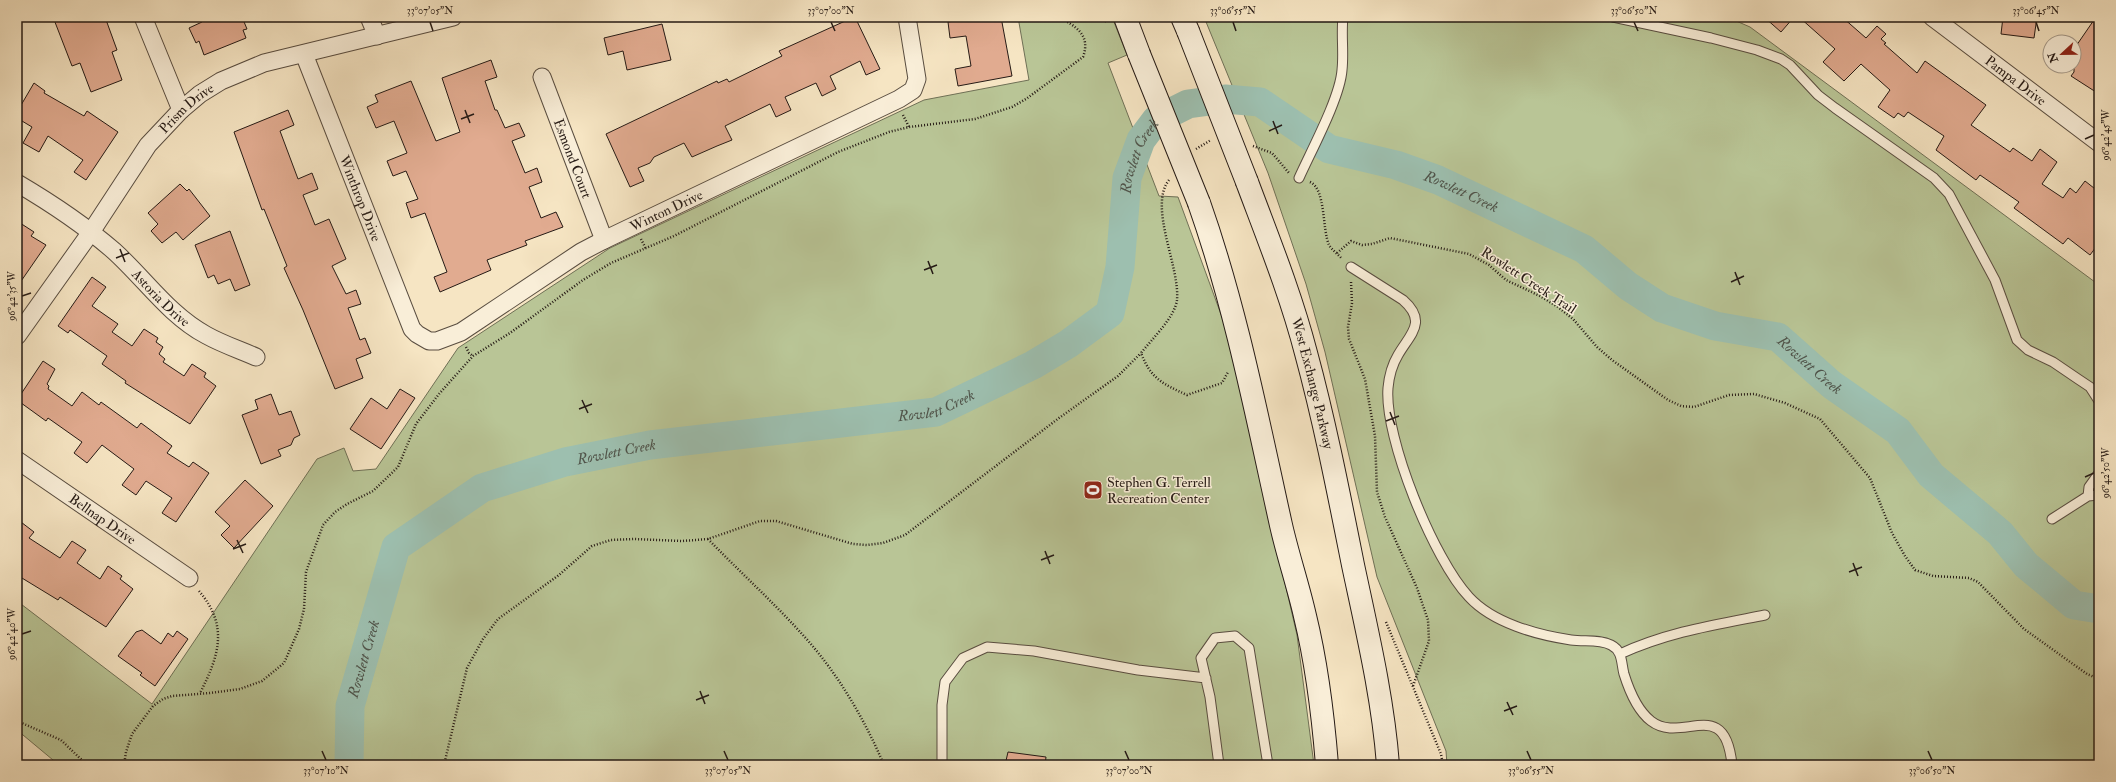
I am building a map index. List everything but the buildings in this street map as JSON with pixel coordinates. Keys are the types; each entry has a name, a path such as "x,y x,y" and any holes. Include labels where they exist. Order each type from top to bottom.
{"main road":[{"path":"1125,17 1199,203 1216,251 1242,348 1283,533 1305,616 1315,664 1324,726 1327,765"},
{"name":"West Exchange Parkway","path":"1185,24 1247,182 1277,264 1308,359 1324,424 1368,637 1386,735 1388,765"}],"street":[{"path":"143,17 181,110"},
{"path":"369,17 377,36"},
{"name":"Prism Drive","path":"17,336 91,232 148,145 181,110 205,91 250,68 282,58 304,54 453,17"},
{"name":"Winton Drive","path":"423,338 437,340 461,332 581,252 899,99 916,87 917,79 907,17"},
{"name":"Pampa Drive","path":"1932,17 2099,143"},
{"name":"Winthrop Drive","path":"304,54 412,329 423,338"},
{"name":"Esmond Court","path":"542,77 604,240"},
{"name":"Astoria Drive","path":"17,183 46,200 91,232 133,270 176,314 206,335 256,357"},
{"name":"Bellnap Drive","path":"17,460 188,578"}],"lane":[{"path":"1299,178 1328,113 1342,70 1341,43 1344,17"},
{"path":"1613,17 1711,38 1758,50 1781,59 1790,65 1818,95 1934,178 1949,194 1995,280 2017,340 2028,350 2053,362 2078,378 2090,387 2099,401"},
{"path":"1351,267 1403,300 1415,316 1415,328 1413,334 1398,356 1391,370 1388,387 1389,416 1417,507 1440,554 1459,585 1482,608 1506,621 1561,638 1607,644 1617,649 1620,654 1624,674 1632,693 1640,709 1650,720 1667,727 1699,724 1715,728 1727,740 1732,765"},
{"path":"2088,496 2090,487 2099,473"},
{"path":"2052,519 2088,496 2099,495"},
{"path":"1620,654 1657,638 1680,631 1765,615"},
{"path":"1219,765 1210,697 1201,658 1215,638 1235,636 1249,648 1268,765"},
{"path":"942,765 942,705 946,682 963,658 987,647 1034,651 1138,670 1206,678"}],"path":[{"path":"124,765 126,752 132,734 154,706 172,696 240,689 262,682 284,663 299,629 304,609 306,572 322,525 335,512 347,504 373,491 398,467 416,424 439,394 473,356 510,333 583,280 611,264 674,236 694,224 838,152 889,132 909,127 975,119 1012,107 1026,99 1083,57 1086,49 1083,34 1079,28 1058,17"},
{"name":"Rowlett Creek Trail","path":"1351,267 1337,253 1352,241 1362,245 1372,244 1390,238 1469,254 1489,265 1506,280 1540,296 1573,319 1597,347 1612,360 1668,400 1681,406 1694,407 1729,395 1754,394 1785,402 1820,419 1870,478 1892,533 1915,570 1933,576 1969,578 1978,582 2024,629 2087,674 2099,679"},
{"path":"1351,267 1352,304 1348,327 1349,339 1365,379 1375,436 1377,492 1385,517 1417,588 1428,620 1429,641 1413,686 1441,754 1443,765"},
{"path":"444,765 467,668 483,639 498,620 559,575 592,546 611,540 634,539 682,541 708,539 760,521 776,521 853,544 867,545 883,543 904,535 1059,418 1118,376 1141,353"},
{"path":"708,539 803,634 840,684 870,732 884,765"},
{"path":"188,578 210,604 217,626 219,643 214,662 200,693"},
{"path":"17,721 61,740 87,765"}],"green space":[{"path":"1018,17 1112,17 1127,55 1108,63 1159,196 1178,197 1226,328 1297,635 1314,765 59,765 17,730 17,601 152,704 317,459 344,448 353,471 376,469 458,348 610,248 924,100 1029,80"},
{"path":"1204,17 1727,17 1750,27 2099,285 2099,765 1447,765 1446,751 1377,577 1325,352 1306,284 1268,173"}],"waterway":[{"name":"Rowlett Creek","path":"349,765 350,706 396,547 482,488 565,462 650,445 936,412 1033,365 1068,344 1110,313 1120,267 1127,178 1141,140 1156,120 1188,104 1225,99 1260,102 1329,149 1396,165 1438,180 1584,249 1628,286 1662,308 1715,326 1778,337 1832,385 1898,431 1931,475 2000,533 2026,565 2074,605 2099,609"}],"place":[{"name":"Stephen G. Terrell Recreation Center","path":"1093,490"}]}
